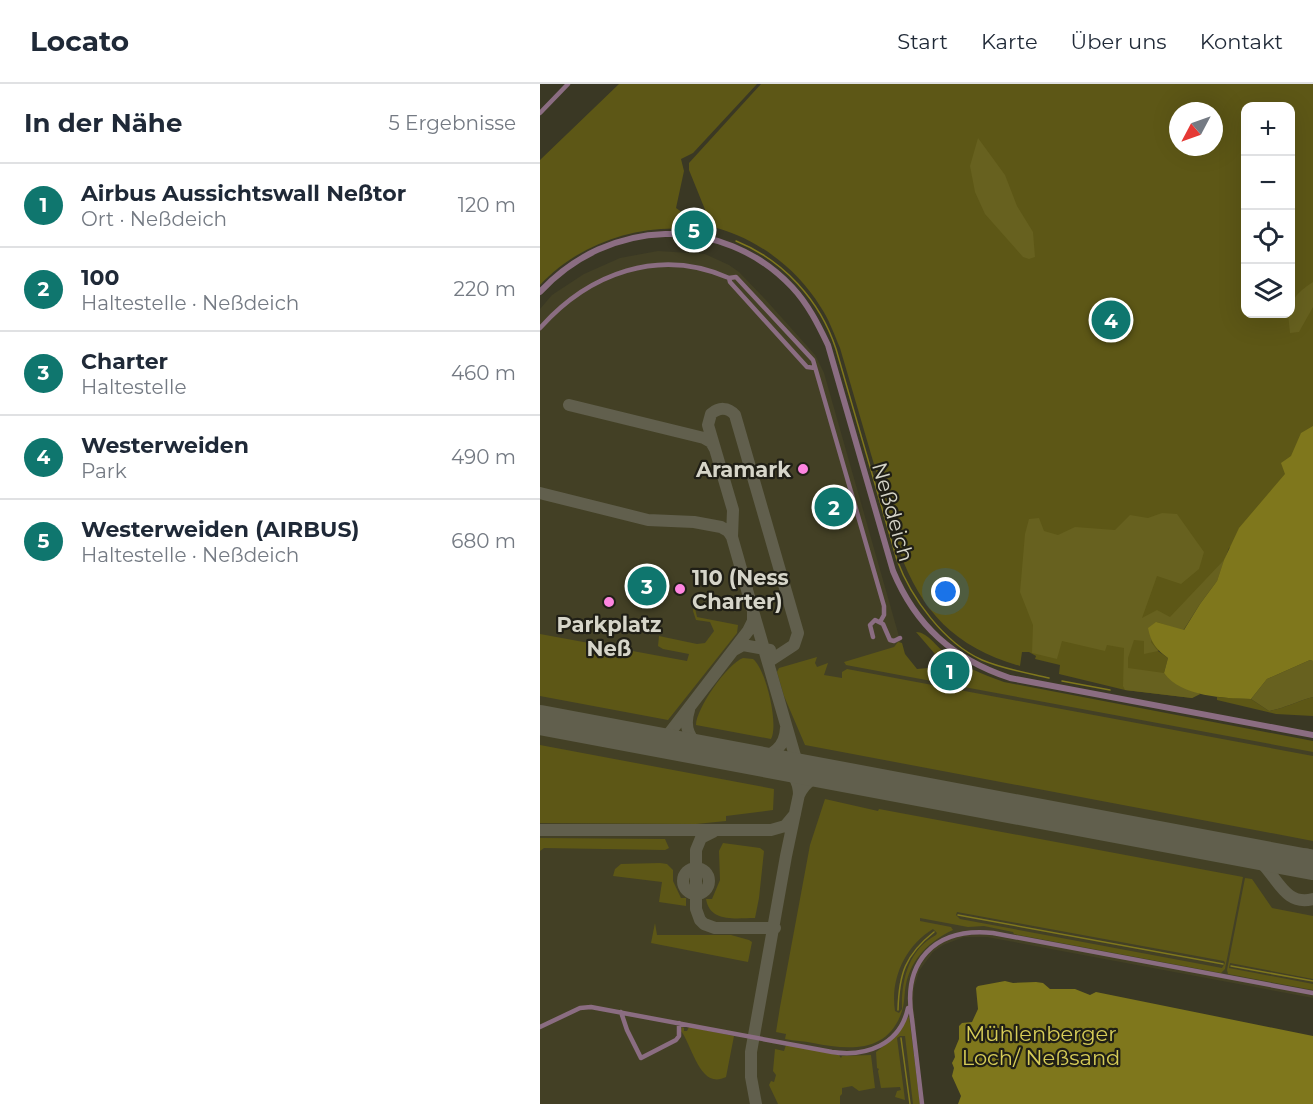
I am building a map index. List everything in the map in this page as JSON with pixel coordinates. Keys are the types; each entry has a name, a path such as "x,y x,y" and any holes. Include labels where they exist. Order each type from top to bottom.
{"street":[{"path":"540,113 568,84"},
{"name":"Neßdeich","path":"540,292 560,273 586,255 634,237 663,234 693,235 715,240 747,253 769,267 791,287 817,322 828,345 896,578 914,610 947,646 975,664 1010,678 1313,735"},
{"path":"540,328 558,309 586,288 617,273 632,269 647,266 686,266 705,269 729,278 736,277 808,353 815,368 884,606 884,615 880,622"},
{"path":"729,278 730,282 807,367 815,368"},
{"path":"873,637 870,625 873,621 880,622"},
{"path":"880,622 890,640 900,638"},
{"path":"540,1027 587,1007 832,1052 860,1053 875,1049 887,1041 901,1025 908,1008 912,978 927,952 950,937 975,932 1012,936 1313,993"},
{"path":"908,1008 912,1019 922,1104"},
{"path":"621,1012 641,1058 676,1040 679,1036 679,1023"}],"shaded area":[{"path":"619,84 757,84 693,153 681,159 684,171 676,208 697,217 705,227 704,231 659,229 615,238 575,257 540,285 540,160"},
{"path":"761,84 1313,84 1313,500 1229,548 1217,581 1158,651 1168,658 1164,673 1200,694 1192,698 1125,690 1059,674 1060,665 1035,659 1036,656 1029,652 1022,652 1020,666 977,649 959,638 944,624 918,592 899,550 840,348 826,316 799,278 772,255 742,237 709,226 706,212 689,170 689,163"},
{"path":"978,138 1005,175 1017,206 1033,232 1035,257 1029,259 1023,257 985,214 975,192 970,166"},
{"path":"658,251 705,254 729,265 765,299 815,355 824,373 910,675 1313,750 1313,998 987,937 964,937 943,945 933,952 919,971 914,988 916,1028 911,1028 919,1104 540,1104 540,309 552,295 584,274 620,258"},
{"path":"1313,282 1313,307 1299,332 1290,333 1288,318 1295,318 1295,298"},
{"path":"1313,426 1313,661 1310,660 1267,679 1251,699 1204,695 1181,687 1164,673 1168,658 1155,645 1148,628 1156,622 1184,630 1217,581 1239,528 1285,474 1281,463 1291,456 1301,433"},
{"path":"1162,513 1177,514 1204,552 1199,569 1181,584 1157,576 1142,618 1157,610 1170,617 1224,560 1217,581 1183,631 1157,622 1151,642 1158,651 1144,654 1144,641 1134,640 1128,658 1128,668 1164,673 1176,683 1200,694 1192,698 1125,690 1123,686 1124,648 1107,645 1105,651 1062,641 1057,659 1032,653 1033,625 1020,592 1025,534 1029,519 1039,518 1044,531 1058,535 1075,527 1115,530 1130,515 1148,518"},
{"path":"694,604 697,617 738,625 737,633 668,720 540,696 540,634 687,661 689,654 658,646 659,636 697,644 705,643 714,631 710,622 696,620 693,611"},
{"path":"916,632 927,636 943,651 965,665 1004,682 1313,741 1313,752 846,665 844,662 894,647 898,642 902,643 905,654 917,669 928,668 928,671 961,675 943,660 938,670 930,669 936,664 935,654"},
{"path":"817,657 815,663 817,667 828,663 824,675 842,678 842,672 847,669 1313,756 1313,841 805,745 784,696 777,672 779,668"},
{"path":"743,658 753,659 767,685 773,722 771,739 696,725 701,709 721,678"},
{"path":"1310,660 1313,661 1313,697 1269,711 1251,699 1267,679"},
{"path":"1217,697 1251,699 1269,711 1313,697 1313,716 1276,714 1217,700"},
{"path":"540,745 774,789 773,810 726,816 726,821 696,824 540,823"},
{"path":"825,799 878,811 879,809 1243,877 1225,969 1221,973 1014,934 984,926 968,927 920,918 920,921 951,927 953,930 937,939 917,958 909,974 904,1004 896,1025 877,1042 865,1046 840,1047 785,1039 786,1034 776,1032 810,845","holes":["957,912 1224,961 1225,963 1222,968 960,919 956,915","933,929 936,935 919,948 908,966 903,987 902,1009 899,1013 895,1011 894,999 897,975 907,954 923,936"]},
{"path":"540,838 665,839 669,848 665,850 544,848 540,851"},
{"path":"723,843 760,848 764,851 755,918 725,918 718,916 708,907 706,899 712,899 720,880 719,851"},
{"path":"621,864 667,864 673,870 673,881 681,898 686,898 686,906 659,902 662,882 613,876 615,869"},
{"path":"1245,878 1252,879 1272,908 1313,916 1313,979 1230,963 1229,968 1313,984 1313,990 1228,974 1227,970"},
{"path":"655,923 657,935 731,935 749,940 752,942 748,962 651,943"},
{"name":"Mühlenberger Loch/ Neßsand","path":"1005,981 1043,983 1050,989 1075,989 1090,995 1096,992 1313,1036 1313,1104 958,1104 961,1096 952,1076 954,1068 952,1063 959,1039 959,1026 962,1023 972,1022 978,1009 976,988 978,986"},
{"path":"909,1016 920,1104 913,1104 905,1036 897,1038 905,1100 895,1097 897,1091 901,1090 900,1087 881,1088 877,1068 876,1052 896,1036"},
{"path":"682,1027 684,1031 687,1031 689,1027 734,1036 726,1077 710,1078 704,1072 698,1065 681,1031"},
{"path":"786,1045 839,1055 841,1058 842,1056 871,1055 875,1088 859,1091 852,1086 842,1088 840,1104 778,1104 769,1085 771,1081 774,1082 776,1075 773,1071 775,1049 784,1051"}],"waterway":[{"path":"736,241 769,259 798,284 810,298 829,331 897,560 903,575 930,618 955,643 982,660 1049,678"},
{"path":"1062,681 1110,690"},
{"path":"958,915 1223,964"},
{"path":"898,1010 902,976 910,957 934,932"},
{"path":"1231,966 1313,981"},
{"path":"901,1038 910,1104"}],"taxiway":[{"path":"569,405 704,438 711,442 715,449"},
{"path":"753,611 732,537 733,510 708,425 711,414 720,409 729,410 735,415 798,633 794,645 768,662"},
{"path":"540,493 648,520 694,522 721,527 732,537"},
{"path":"651,741 668,735 748,631 753,621 753,611 802,780 751,1052 751,1077 756,1104"},
{"path":"734,650 743,645 770,650"},
{"path":"689,710 687,728 694,742 703,751"},
{"path":"756,761 768,756 781,745 786,728"},
{"path":"780,765 794,777 799,795 811,780 829,775"},
{"path":"540,830 771,830 785,826 795,814"},
{"path":"713,832 701,838 696,850 696,909 700,920 715,928 775,928"},
{"path":"1248,853 1265,867 1285,892 1302,900 1313,899"},
{"path":"1270,857 1302,854 1313,856"},
{"path":"696,868 705,872 709,881 705,890 696,894 687,890 683,881 687,872 696,868"}],"runway":[{"path":"540,720 1313,865"}],"place":[{"name":"Westerweiden (AIRBUS)","path":"694,230"},
{"name":"Westerweiden","path":"1111,320"},
{"name":"Aramark","path":"803,469"},
{"name":"100","path":"834,507"},
{"name":"Charter","path":"647,586"},
{"name":"110 (Ness Charter)","path":"680,589"},
{"name":"Parkplatz Neß","path":"609,602"},
{"name":"Airbus Aussichtswall Neßtor","path":"950,671"}]}
